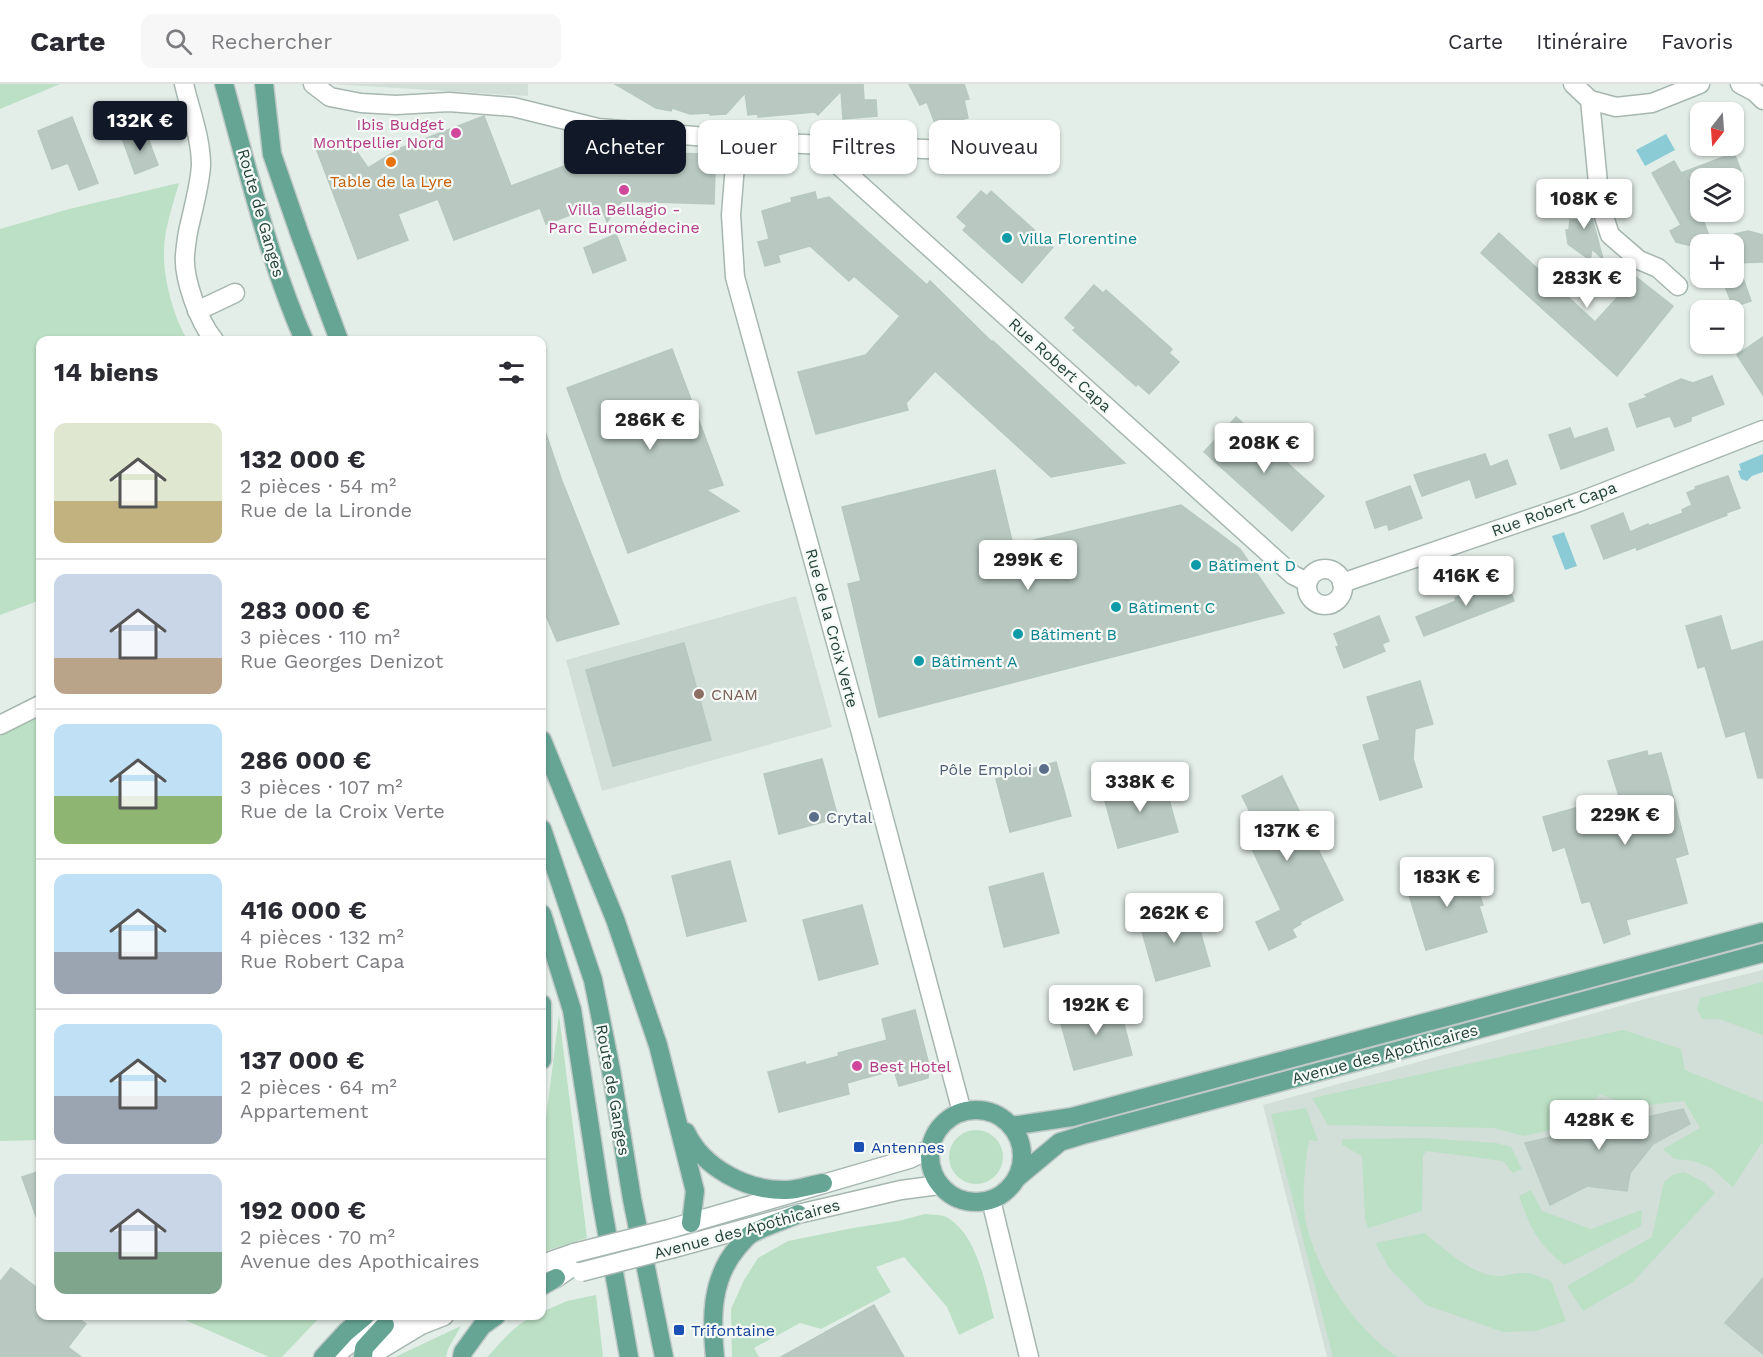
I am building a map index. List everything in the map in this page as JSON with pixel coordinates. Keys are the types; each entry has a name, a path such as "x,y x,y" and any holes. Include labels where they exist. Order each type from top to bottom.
{"main road":[{"name":"Route de Ganges","path":"224,84 260,216 288,306 302,336"},
{"path":"254,84 272,154"},
{"name":"Route de Ganges","path":"264,84 272,154 338,336"},
{"path":"546,750 615,919 658,1046 695,1191 691,1223"},
{"name":"Route de Ganges","path":"546,841 593,980 611,1070 632,1199 664,1357"},
{"name":"Route de Ganges","path":"546,927 572,1010 616,1293 629,1357"},
{"name":"Avenue des Apothicaires","path":"1011,1126 1072,1117 1763,932"},
{"name":"Avenue des Apothicaires","path":"991,1200 1007,1191 1018,1177 1060,1142 1077,1136 1763,953"},
{"path":"675,1109 691,1143 717,1169 750,1185 787,1190 823,1183"},
{"path":"991,1200 968,1203 957,1199 939,1185 933,1174 929,1162 933,1137 950,1117 975,1110 988,1111 1001,1117 1018,1137 1022,1150 1022,1164 1018,1177"},
{"path":"715,1357 714,1297 723,1269 749,1235 798,1214"},
{"path":"616,1293 617,1357"},
{"path":"323,1357 360,1320"},
{"path":"462,1357 463,1352 482,1326 490,1320"},
{"path":"363,1357 364,1348 385,1325"}],"street":[{"path":"184,84 199,145 201,164 185,257 190,289 197,311 211,336"},
{"path":"313,84 330,97 361,103 396,105 449,102 513,107 598,128 698,137"},
{"path":"1573,84 1590,100 1616,107 1652,103 1700,84"},
{"path":"1740,84 1755,92 1763,100"},
{"path":"1590,100 1600,204 1610,235 1639,260 1658,268 1678,286"},
{"name":"Rue de la Croix Verte","path":"734,174 731,215 735,277 861,733 962,1112"},
{"name":"Rue Robert Capa","path":"848,174 1293,574 1307,582"},
{"path":"197,311 235,293"},
{"name":"Rue Robert Capa","path":"1342,583 1579,502 1763,430"},
{"path":"1325,568 1336,573 1342,583 1341,594 1327,604 1316,602 1308,594 1307,582 1314,572 1325,568"},
{"path":"0,724 36,707"},
{"name":"Avenue des Apothicaires","path":"671,1238 691,1223 909,1159 930,1149"},
{"name":"Avenue des Apothicaires","path":"546,1264 578,1263 671,1238 798,1214 902,1190 939,1185"},
{"path":"991,1200 1029,1357"},
{"name":"Avenue des Apothicaires","path":"546,1282 578,1263"},
{"path":"333,1357 354,1340 396,1320"},
{"path":"368,1357 421,1325 434,1320"}],"shaded area":[{"path":"333,84 528,84 528,96"},
{"name":"CNAM","path":"796,596 832,727 602,791 566,660"},
{"path":"1763,970 1763,1357 1327,1357 1263,1105 1649,998"}],"green space":[{"path":"0,84 60,84 0,109"},
{"path":"179,183 164,243 164,262 167,286 178,321 186,336 36,336 36,602 0,615 0,229 69,209"},
{"path":"36,719 36,1140 0,1141 0,736"},
{"path":"1763,982 1763,1035 1719,1019 1702,1019 1697,1009 1700,998"},
{"path":"559,1015 587,1238 546,1251 546,1118"},
{"path":"1623,1030 1681,1049 1685,1070 1763,1102 1763,1141 1733,1187 1711,1168 1694,1161 1674,1159 1663,1149 1700,1128 1684,1101 1622,1108 1616,1100 1600,1094 1573,1125 1524,1136 1494,1128 1328,1125 1312,1098"},
{"path":"1306,1108 1318,1141 1309,1140 1304,1203 1306,1223 1319,1262 1352,1315 1397,1357 1333,1357 1271,1114"},
{"path":"976,1130 986,1132 995,1138 1001,1147 1003,1157 1001,1167 995,1176 986,1182 976,1184 966,1182 957,1176 951,1167 949,1157 951,1147 957,1138 966,1132"},
{"path":"1424,1138 1496,1143 1511,1147 1522,1169 1513,1173 1503,1161 1427,1151 1423,1155 1422,1211 1368,1228 1365,1219 1362,1156 1342,1145 1342,1139"},
{"path":"1684,1172 1704,1182 1715,1193 1633,1282 1583,1311 1567,1286 1652,1237 1664,1182 1674,1174"},
{"path":"1531,1190 1542,1211 1591,1229 1642,1210 1641,1226 1564,1265 1541,1242 1527,1218 1519,1196"},
{"path":"925,1214 946,1217 967,1237 984,1277 994,1318 959,1335 947,1307 904,1257 876,1267 891,1292 821,1329 800,1323 754,1348 759,1357 732,1357 731,1309 744,1280 758,1258 788,1241"},
{"path":"1425,1233 1458,1260 1477,1271 1496,1276 1527,1273 1551,1281 1566,1321 1536,1331 1503,1332 1426,1305 1389,1268 1375,1243"},
{"path":"596,1295 603,1357 487,1357 526,1320 546,1320 546,1310 567,1301"},
{"path":"185,1320 317,1320 282,1357 269,1357"},
{"path":"461,1326 446,1357 395,1357"}],"water":[{"path":"1666,134 1675,150 1645,166 1636,150"},
{"path":"1763,454 1763,472 1752,476 1747,481 1741,479 1738,471 1741,470 1739,464"},
{"path":"1564,532 1577,566 1565,570 1552,536"}],"building":[{"path":"615,84 863,84 864,100 876,100 877,116 843,119 841,91 818,115 815,112 758,117 758,114 748,115 745,93 726,114 690,114 672,108 671,111 656,108"},
{"path":"909,84 964,84 969,99 964,100 968,118 934,120 927,102 920,105"},
{"path":"484,116 511,186 564,166 564,174 686,174 686,154 698,154 698,174 715,174 714,204 622,201 607,222 600,204 546,224 540,208 454,240 438,199 398,214 408,240 358,259 316,148 340,140 355,149 368,168 401,148"},
{"path":"72,117 98,183 79,190 68,163 52,169 38,131"},
{"path":"145,130 158,165 135,174 122,138"},
{"path":"1726,156 1735,156 1740,168 1694,168"},
{"path":"1674,161 1681,173 1690,170 1690,222 1704,222 1708,234 1690,234 1690,245 1676,242 1670,231 1681,225 1652,173"},
{"path":"1584,188 1603,259 1592,249 1590,260 1568,244 1566,230 1569,230 1570,220 1578,220 1578,189"},
{"name":"Villa Florentine","path":"981,191 987,196 991,191 1053,247 1022,283 963,230 967,226 957,217"},
{"path":"815,192 817,200 829,197 927,285 930,281 992,342 1125,463 1051,477 935,371 906,403 908,410 816,434 798,372 866,355 900,316 854,276 849,281 810,246 778,255 780,262 765,266 758,242 769,239 762,211 792,202 791,198"},
{"path":"1748,231 1763,235 1763,262 1744,263 1744,234 1734,234"},
{"path":"1499,233 1595,322 1636,277 1673,306 1617,376 1481,253"},
{"path":"616,234 626,260 593,273 584,248"},
{"path":"1744,281 1751,301 1744,303 1744,300 1730,300 1726,288 1744,288"},
{"path":"1094,285 1103,293 1106,290 1172,349 1169,353 1179,362 1149,394 1138,384 1136,386 1073,330 1076,328 1065,318"},
{"path":"1763,337 1763,395 1737,355 1744,354 1744,350"},
{"path":"672,349 723,485 706,490 739,511 628,553 567,388"},
{"path":"1712,376 1724,404 1691,417 1691,421 1675,427 1670,416 1637,427 1629,404 1648,397 1645,395 1681,379 1693,383"},
{"path":"1236,417 1324,496 1292,531 1204,452"},
{"path":"1570,428 1574,439 1607,428 1614,450 1561,469 1549,435"},
{"path":"546,434 562,481 619,624 557,641 546,615"},
{"path":"1485,454 1490,467 1507,460 1516,484 1476,498 1470,479 1422,496 1414,475"},
{"path":"995,470 1013,545 1181,505 1240,549 1284,613 879,717 848,584 861,581 842,507"},
{"path":"1728,476 1740,508 1637,550 1636,547 1604,559 1591,526 1623,513 1630,532 1648,524 1649,526 1683,513 1682,510 1692,505 1687,493 1696,489 1695,487"},
{"path":"1410,486 1422,518 1389,530 1387,524 1375,528 1366,502"},
{"path":"1506,579 1514,601 1424,636 1416,617 1456,601 1455,598"},
{"path":"1379,616 1389,641 1382,644 1385,651 1344,668 1334,634"},
{"path":"1721,616 1731,651 1763,641 1763,778 1758,778 1745,731 1726,737 1705,666 1698,668 1686,626"},
{"path":"684,643 711,740 613,766 586,670"},
{"path":"1420,681 1433,724 1415,729 1413,759 1422,787 1380,800 1363,745 1380,740 1367,697"},
{"path":"1647,751 1648,756 1661,753 1669,781 1688,854 1675,858 1687,903 1626,920 1630,934 1604,943 1590,901 1582,903 1565,847 1553,851 1543,817 1619,796 1608,761"},
{"path":"822,759 838,818 779,834 764,774"},
{"path":"1056,762 1071,816 1010,832 996,779"},
{"path":"1282,776 1343,900 1300,922 1301,924 1292,929 1296,937 1269,950 1256,922 1281,910 1243,830 1256,824 1242,796"},
{"path":"1163,778 1178,832 1118,848 1103,794"},
{"path":"730,861 746,921 687,936 672,876"},
{"path":"1466,866 1474,891 1478,890 1483,905 1479,906 1487,932 1426,950 1406,885"},
{"path":"1043,873 1059,933 1004,947 989,887"},
{"path":"862,905 878,964 819,980 803,920"},
{"path":"1193,906 1210,966 1156,981 1139,921"},
{"path":"1118,1001 1132,1055 1074,1070 1059,1017"},
{"path":"915,1010 929,1065 928,1078 899,1086 894,1070 847,1083 849,1094 779,1112 768,1072 805,1062 806,1065 839,1056 838,1053 887,1040 882,1019"},
{"path":"1600,1100 1615,1112 1638,1119 1683,1109 1690,1124 1653,1144 1630,1173 1627,1191 1587,1186 1550,1205 1525,1143 1573,1132"},
{"path":"36,1172 36,1216 22,1177"},
{"path":"11,1268 36,1287 36,1320 80,1320 86,1324 68,1347 81,1357 0,1357 0,1282"},
{"path":"1763,1278 1763,1354 1725,1323"},
{"path":"874,1305 904,1357 781,1357"}],"place":[{"name":"Ibis Budget Montpellier Nord","path":"456,133"},
{"name":"Table de la Lyre","path":"391,162"},
{"name":"Villa Bellagio - Parc Euromédecine","path":"624,190"},
{"name":"Villa Florentine","path":"1007,238"},
{"name":"Bâtiment D","path":"1196,565"},
{"name":"Bâtiment C","path":"1116,607"},
{"name":"Bâtiment B","path":"1018,634"},
{"name":"Bâtiment A","path":"919,661"},
{"name":"CNAM","path":"699,694"},
{"name":"Pôle Emploi","path":"1044,769"},
{"name":"Crytal","path":"814,817"},
{"name":"Best Hotel","path":"857,1066"},
{"name":"Antennes","path":"859,1147"},
{"name":"Trifontaine","path":"679,1330"}]}
